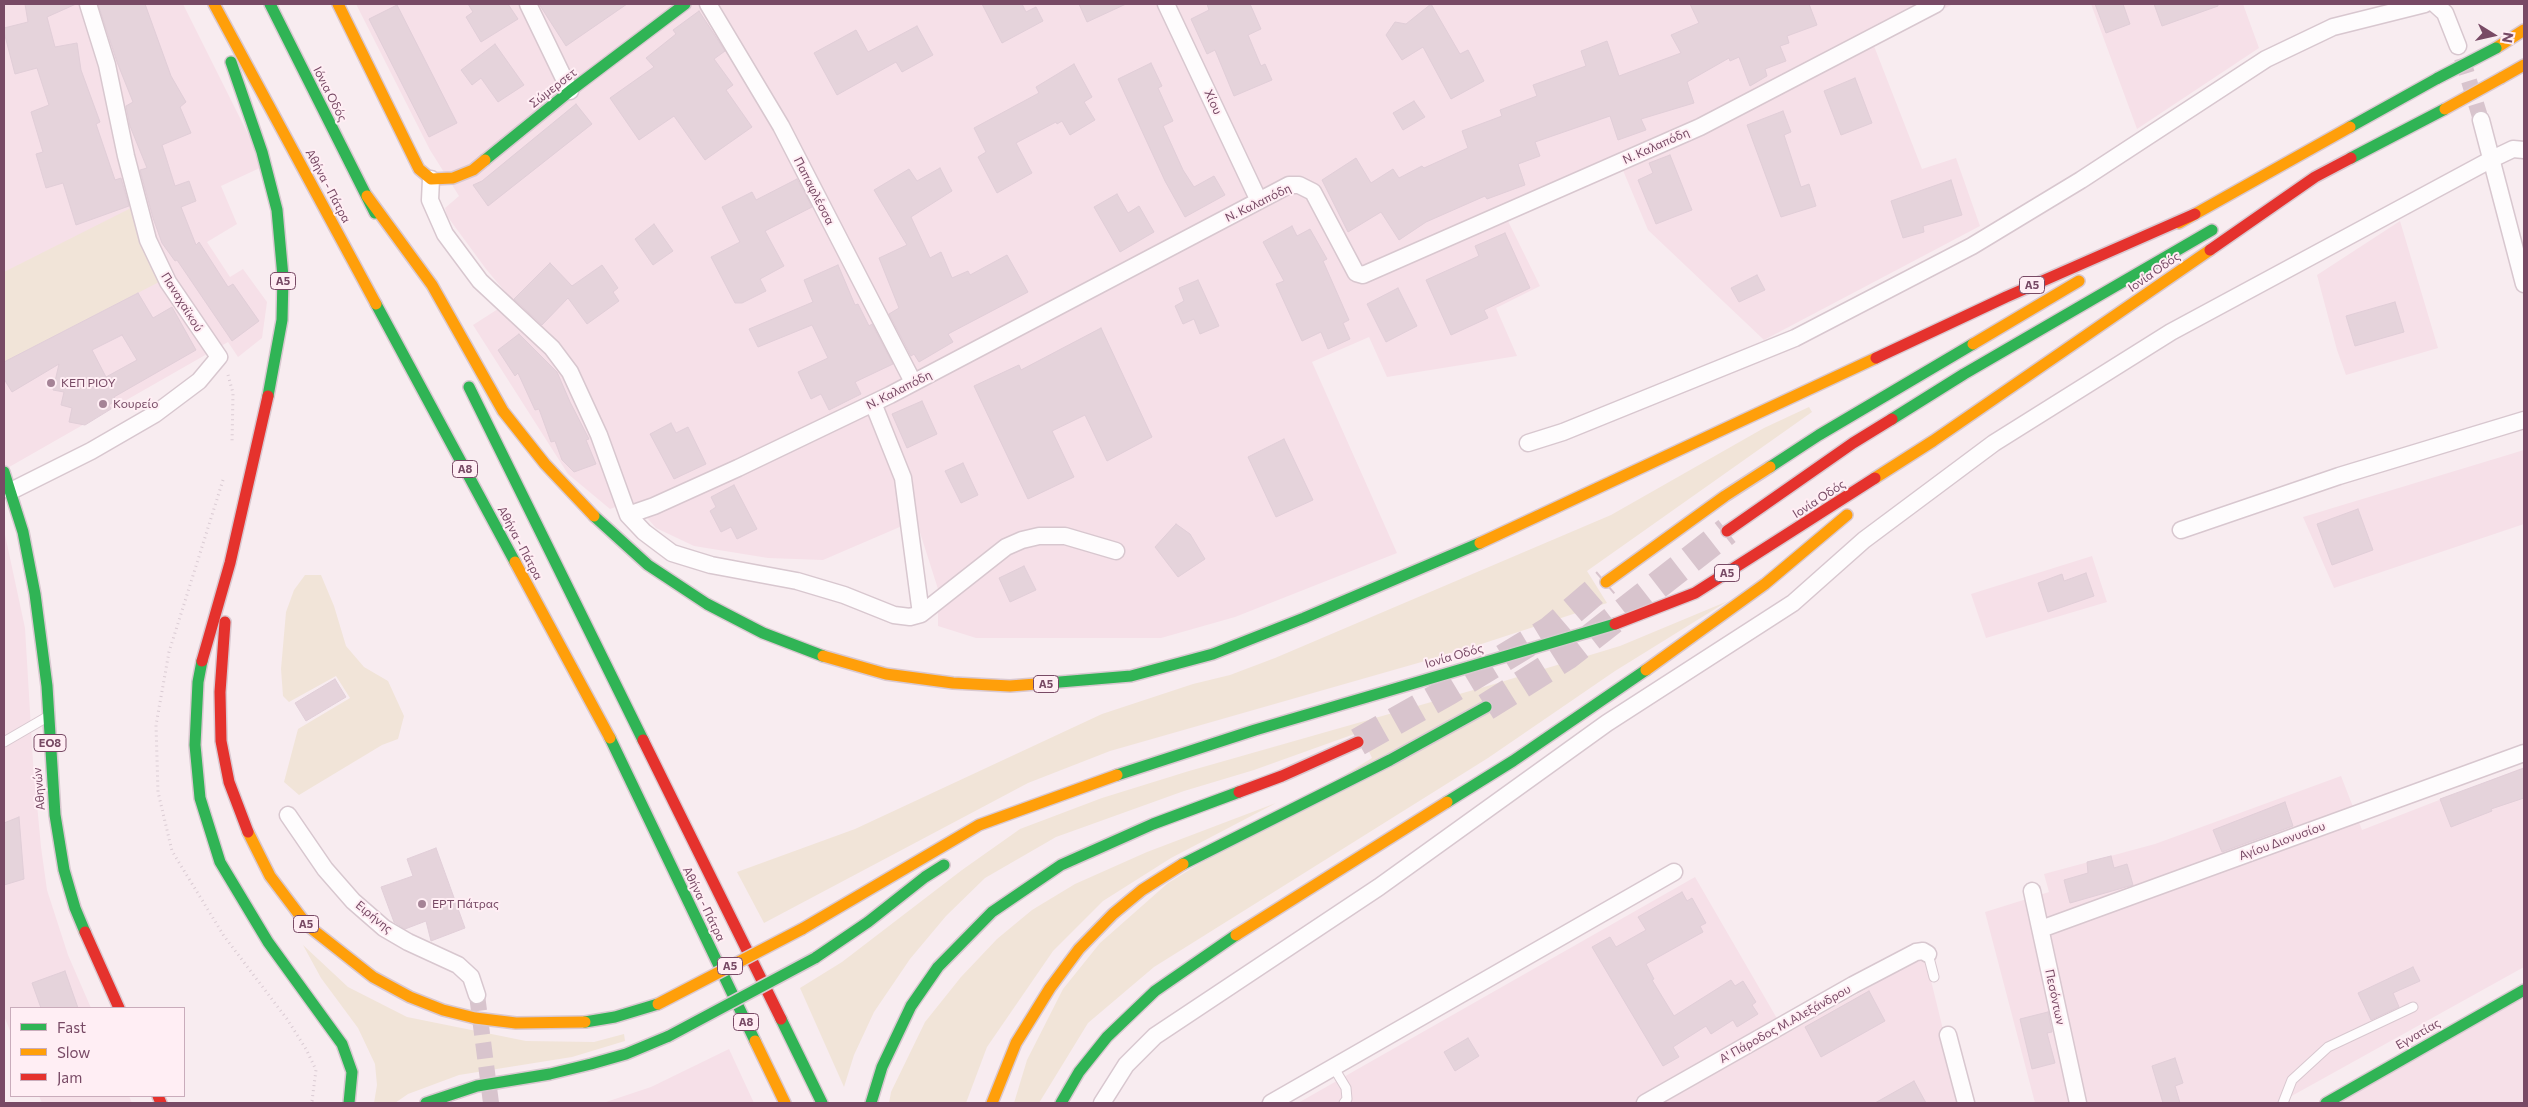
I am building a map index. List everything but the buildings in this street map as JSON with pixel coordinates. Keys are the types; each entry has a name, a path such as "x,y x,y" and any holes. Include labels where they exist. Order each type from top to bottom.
{"main road":[{"name":"Α5","path":"212,4 266,169 277,210 282,277 280,329 266,407 230,563 220,692 220,741 227,774 253,846 270,876 307,925 373,977 426,1004 475,1018 516,1023 579,1023 615,1017 658,1004 802,929 979,825 1054,797"},
{"name":"Αθήνα - Πάτρα","path":"212,4 606,730 785,1103"},
{"name":"Ιόνια Οδός","path":"270,4 366,196"},
{"path":"338,4 408,150 419,168 431,179"},
{"name":"Σώμερσετ","path":"431,179 453,178 474,170 570,91 685,4"},
{"name":"Α5","path":"366,196 432,285 503,411 545,464 596,518 648,564 707,604 763,632 824,656 886,674 953,684 1010,686 1131,676 1213,654 1484,540 2006,297 2195,214 2438,78 2496,48 2524,30"},
{"name":"Ιονία Οδός","path":"1054,797 1255,730 1604,628 1695,594 1933,441 2316,177 2524,65"},
{"path":"1727,531 1853,443 1964,374 2191,240 2316,177"},
{"path":"366,196 404,267"},
{"path":"1606,582 1725,496 1804,445 1937,364 2195,214"},
{"name":"Αθήνα - Πάτρα","path":"461,373 494,434 822,1103"},
{"path":"1867,497 1933,441"},
{"name":"Αθηνών","path":"4,472 24,532 35,594 48,716 55,815 64,870 79,916 119,1007"},
{"path":"1061,1103 1079,1072 1107,1037 1155,991 1216,948 1512,761 1652,666 1765,584 1853,510"},
{"path":"230,563 205,644 198,682 195,745 200,798 220,862 268,942 342,1044 352,1072 350,1103"},
{"path":"992,1103 1016,1043 1050,988 1080,949 1114,914 1142,890 1187,862 1390,760 1486,707"},
{"path":"871,1103 882,1067 911,1006 938,967 992,912 1026,887 1061,865 1153,824 1282,776 1358,742"},
{"path":"998,832 1054,797"},
{"path":"426,1103 477,1086 550,1074 591,1064 626,1054 669,1036 815,958 868,922 925,877 957,857"},
{"name":"Εγνατίας","path":"2326,1103 2524,990"}],"street":[{"name":"Παναχαϊκού","path":"11,491 91,452 155,414 199,380 219,357 168,282 148,240 126,156 107,65 88,4"},
{"path":"528,4 570,91"},
{"name":"Παπαφλέσσα","path":"708,4 781,126 913,382"},
{"name":"Χίου","path":"1166,4 1260,200"},
{"name":"Ν. Καλαπόδη","path":"628,515 654,506 738,468 873,403 1289,185 1300,185 1310,189 1356,273 1363,275 1700,127 1936,4"},
{"path":"1528,444 1564,432 1795,338 1972,246 2081,180 2266,59 2333,27 2425,4"},
{"path":"2436,4 2445,12 2458,46"},
{"path":"2481,120 2524,284"},
{"path":"1102,1103 1126,1065 1155,1036 1379,887 1607,723 1793,604 1864,540 1994,443 2171,332 2492,159 2513,149 2524,150"},
{"path":"431,179 430,200 436,215 445,234 470,269 498,300 552,348 570,372 599,435 628,515 661,546 681,557 806,584 894,614 910,617 921,614 1002,550 1022,540 1039,536 1064,536 1116,551"},
{"path":"873,403 903,478 921,614"},
{"path":"2181,530 2339,476 2524,420"},
{"name":"Αγίου Διονυσίου","path":"2041,930 2524,753"},
{"name":"Ειρήνης","path":"288,815 325,870 353,901 384,928 408,942 458,965 471,977 477,995"},
{"path":"1271,1103 1674,872"},
{"name":"Πεσόντων","path":"2032,890 2078,1103"},
{"name":"Α' Πάροδος Μ.Αλεξάνδρου","path":"1645,1103 1916,952 1923,951 1928,954"},
{"path":"1948,1035 1966,1103"}],"lane":[{"path":"4,742 48,716"},
{"path":"1928,954 1934,977"},
{"path":"2283,1103 2292,1080 2328,1047 2412,1007"},
{"path":"1334,1068 1346,1088 1347,1099 1344,1103"}],"shaded area":[{"path":"4,4 183,4 264,166 221,186 237,224 207,242 230,277 243,269 267,302 262,338 238,357 228,342 4,470"},
{"path":"356,4 1953,4 1874,46 1922,169 1956,158 1980,226 1764,340 1648,230 1622,168 1507,219 1540,286 1496,308 1517,356 1387,377 1369,337 1312,362 1397,553 1235,617 1161,638 976,638 938,626 938,589 916,520 823,560 768,558 694,546 656,528 632,501 610,509 568,474 473,325 512,300 486,269 447,216 445,208 459,196 430,150"},
{"path":"2091,4 2243,4 2259,48 2137,129"},
{"path":"133,207 161,281 4,362 4,272"},
{"path":"2400,221 2438,348 2346,375 2337,350 2317,275"},
{"path":"1809,407 1812,412 1587,571 1607,603 1460,651 1110,751 1028,783 764,923 737,872 855,829 1102,714 1193,684 1230,675 1275,658 1611,515 1764,428"},
{"path":"2524,450 2524,524 2334,588 2303,517"},
{"path":"4,530 25,628 33,762 47,890 68,955 91,1007 10,1007 10,1031 4,1016"},
{"path":"2092,556 2107,602 1986,638 1971,594"},
{"path":"305,575 321,575 334,606 346,646 364,667 388,681 404,716 398,739 382,745 299,795 284,782 298,729 350,698 336,676 289,702 283,696 281,669 286,612 294,590"},
{"path":"1728,601 1615,671 1488,758 1154,967 1088,1023 1039,1103 1014,1103 1027,1060 1063,989 1100,943 1168,883 1372,758 1360,732 1254,770 1184,791 1056,837 985,878 946,916 910,959 874,1012 854,1055 844,1087 800,988 842,962 962,870 1020,829 1102,798 1189,771 1491,685 1620,646"},
{"path":"2524,767 2524,967 2279,1103 2035,1103 1985,912 2049,892 2044,874 2155,844 2341,776 2362,830"},
{"path":"1276,803 1171,858 1103,901 1053,951 987,1047 966,1103 889,1103 891,1092 925,1022 961,977 997,939 1032,910 1075,884 1147,852"},
{"path":"1695,877 1786,1034 1925,956 1961,1103 1298,1103"},
{"path":"303,945 348,987 407,1017 526,1041 594,1042 624,1034 625,1041 572,1057 459,1075 408,1094 395,1103 374,1103 377,1085 375,1064 358,1028 321,978"},
{"path":"2524,997 2524,1103 2337,1103"},
{"path":"729,1049 754,1103 603,1103 651,1087"},
{"path":"39,1097 129,1097 132,1103 42,1103"}],"tunnel":[{"path":"2462,58 2481,120"},
{"path":"1486,707 1567,656 1727,531"},
{"path":"1358,742 1449,691 1550,630 1606,582"},
{"path":"477,995 491,1103"}],"traffic: fast":[{"path":"270,4 375,213"},
{"path":"485,160 570,91 685,4"},
{"path":"2438,78 2496,48"},
{"path":"231,62 262,152 277,210 283,277 282,320 268,396"},
{"path":"2350,127 2438,78"},
{"path":"2351,158 2445,109"},
{"path":"1892,419 1964,374 2212,230"},
{"path":"376,304 515,562"},
{"path":"1770,467 1819,435 1973,344"},
{"path":"469,387 643,740"},
{"path":"4,472 23,532 35,594 47,686 55,815 64,870 75,908 85,932"},
{"path":"594,516 648,565 707,604 763,633 823,656"},
{"path":"1036,684 1131,676 1213,654 1304,618 1480,543"},
{"path":"1117,775 1255,730 1615,624"},
{"path":"202,661 198,682 195,745 200,798 220,862 268,942 342,1044 352,1072 349,1103"},
{"path":"1447,802 1513,761 1646,670"},
{"path":"1183,864 1390,760 1486,707"},
{"path":"610,738 755,1041"},
{"path":"871,1103 882,1067 911,1006 938,967 992,912 1061,865 1153,824 1239,792"},
{"path":"815,958 868,922 925,877 944,865"},
{"path":"1061,1103 1079,1072 1107,1037 1155,991 1236,935"},
{"path":"669,1036 815,958"},
{"path":"2326,1103 2524,990"},
{"path":"585,1022 615,1017 658,1004"},
{"path":"781,1019 822,1103"},
{"path":"426,1103 477,1086 550,1074 591,1064 626,1054 669,1036"}],"traffic: slow":[{"path":"214,4 376,304"},
{"path":"338,4 419,169 431,179 453,178 473,170 485,160"},
{"path":"2496,48 2524,30"},
{"path":"2501,78 2524,65"},
{"path":"2445,109 2501,78"},
{"path":"2179,223 2350,127"},
{"path":"367,196 432,285 503,411 545,464 594,516"},
{"path":"1875,478 1933,441 2210,250"},
{"path":"1973,344 2079,281"},
{"path":"1480,543 1876,358"},
{"path":"1606,582 1725,496 1770,467"},
{"path":"1646,670 1765,584 1847,515"},
{"path":"515,562 610,738"},
{"path":"823,656 886,674 953,683 1010,686 1036,684"},
{"path":"802,929 979,825 1117,775"},
{"path":"1236,935 1447,802"},
{"path":"248,832 270,876 307,925 373,977 410,997 443,1010 475,1018 516,1023 585,1022"},
{"path":"992,1103 1016,1043 1050,988 1079,949 1113,914 1142,890 1183,864"},
{"path":"658,1004 802,929"},
{"path":"755,1041 785,1103"}],"traffic: jam":[{"path":"2210,250 2315,177 2351,158"},
{"path":"1876,358 2006,297 2195,214"},
{"path":"202,661 230,563 268,396"},
{"path":"1727,531 1853,443 1892,419"},
{"path":"1615,624 1695,593 1875,478"},
{"path":"225,622 220,692 221,741 229,782 248,832"},
{"path":"643,740 781,1019"},
{"path":"1239,792 1282,776 1358,742"},
{"path":"85,932 119,1007"},
{"path":"158,1097 161,1103"}],"place":[{"name":"ΚΕΠ ΡΙΟΥ","path":"51,383"},
{"name":"Κουρείο","path":"103,404"},
{"name":"ΕΡΤ Πάτρας","path":"422,904"}]}
